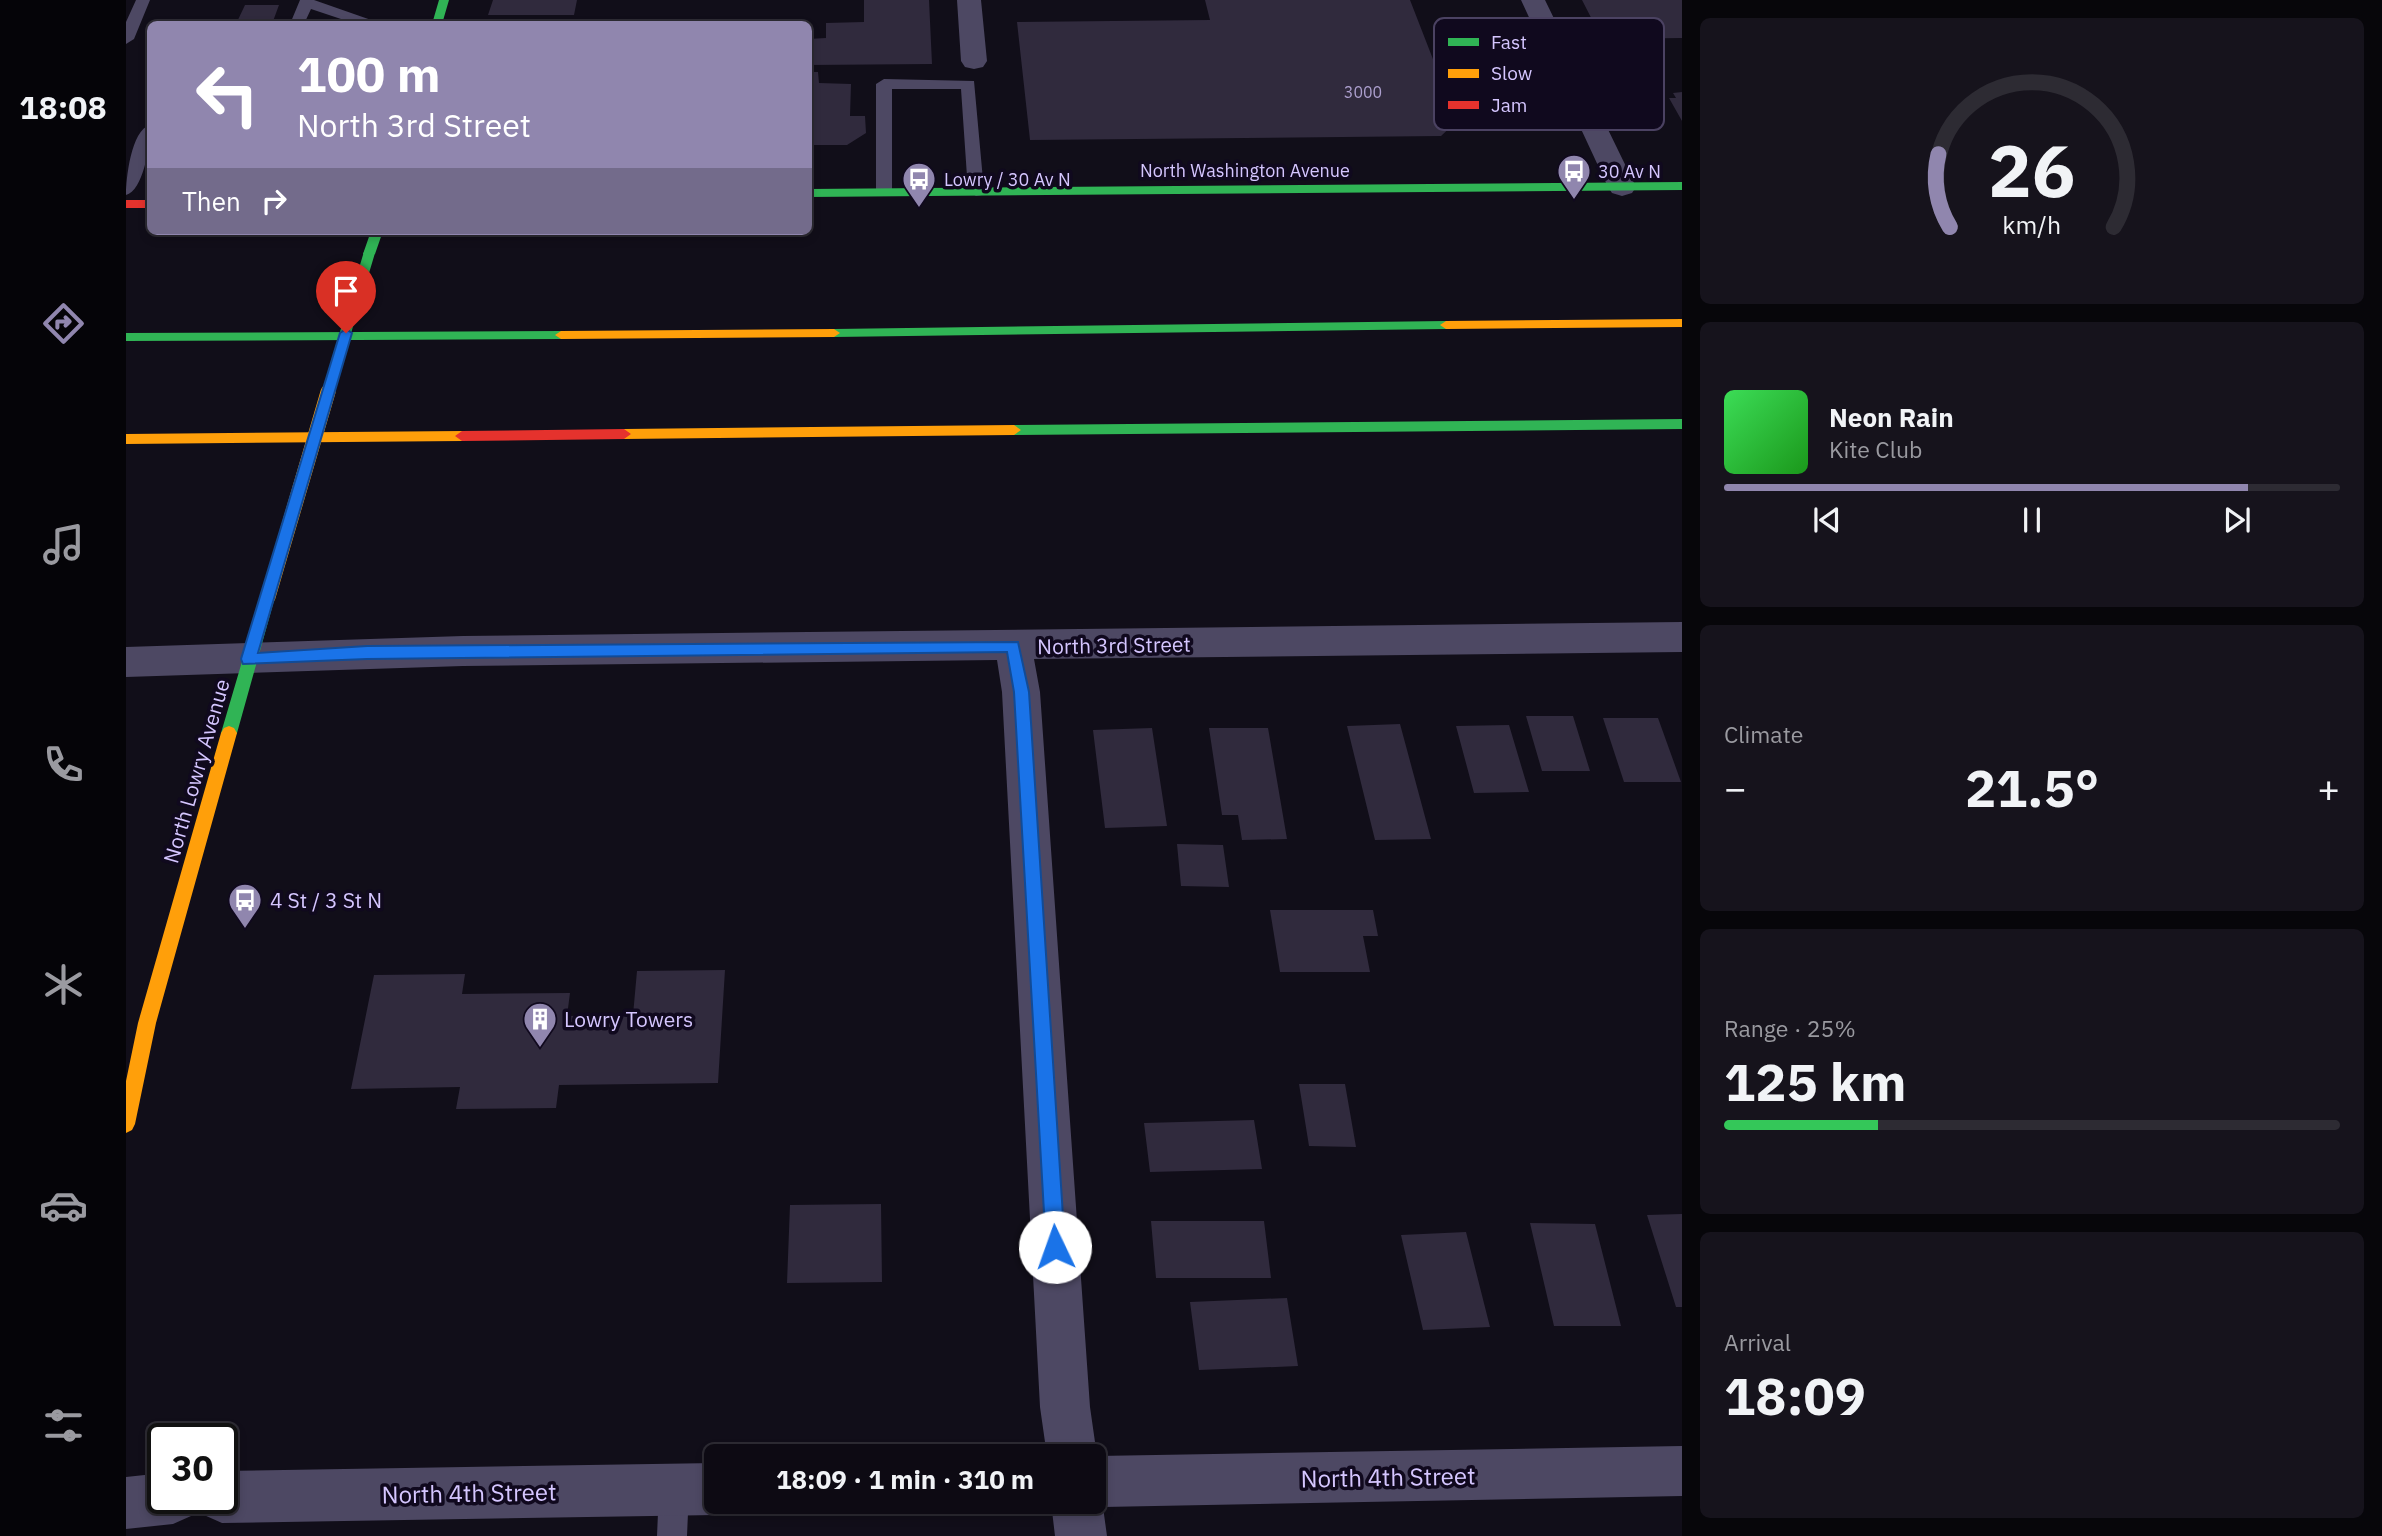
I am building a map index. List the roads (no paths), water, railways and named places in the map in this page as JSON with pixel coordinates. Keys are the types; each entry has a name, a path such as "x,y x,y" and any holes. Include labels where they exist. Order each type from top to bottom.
{"main road":[{"path":"438,21 444,0"},
{"name":"North Washington Avenue","path":"812,193 1682,186"},
{"path":"126,204 147,204"},
{"name":"North Lowry Avenue","path":"126,1124 136,1024 268,597 376,235"},
{"path":"126,337 701,335 1261,326 1682,323"},
{"path":"126,439 1682,424"}],"street":[{"path":"970,0 974,61"},
{"path":"1533,0 1542,18"},
{"path":"1595,130 1622,187"},
{"name":"North 3rd Street","path":"126,662 249,659 319,653 1682,637"},
{"path":"1013,646 1021,692 1065,1407 1070,1444"},
{"name":"North 4th Street","path":"1106,1482 1682,1471"},
{"name":"North 4th Street","path":"238,1497 687,1505"},
{"path":"126,1503 147,1501"},
{"path":"1078,1514 1081,1536"}],"lane":[{"path":"126,39 144,0"},
{"path":"298,21 307,2 361,21"},
{"path":"884,192 884,84 968,84 976,191"},
{"path":"126,190 147,138"}],"place":[{"name":"30 Av N","path":"1574,201"},
{"name":"Lowry / 30 Av N","path":"919,209"},
{"name":"4 St / 3 St N","path":"245,930"},
{"name":"Lowry Towers","path":"540,1049"}]}
